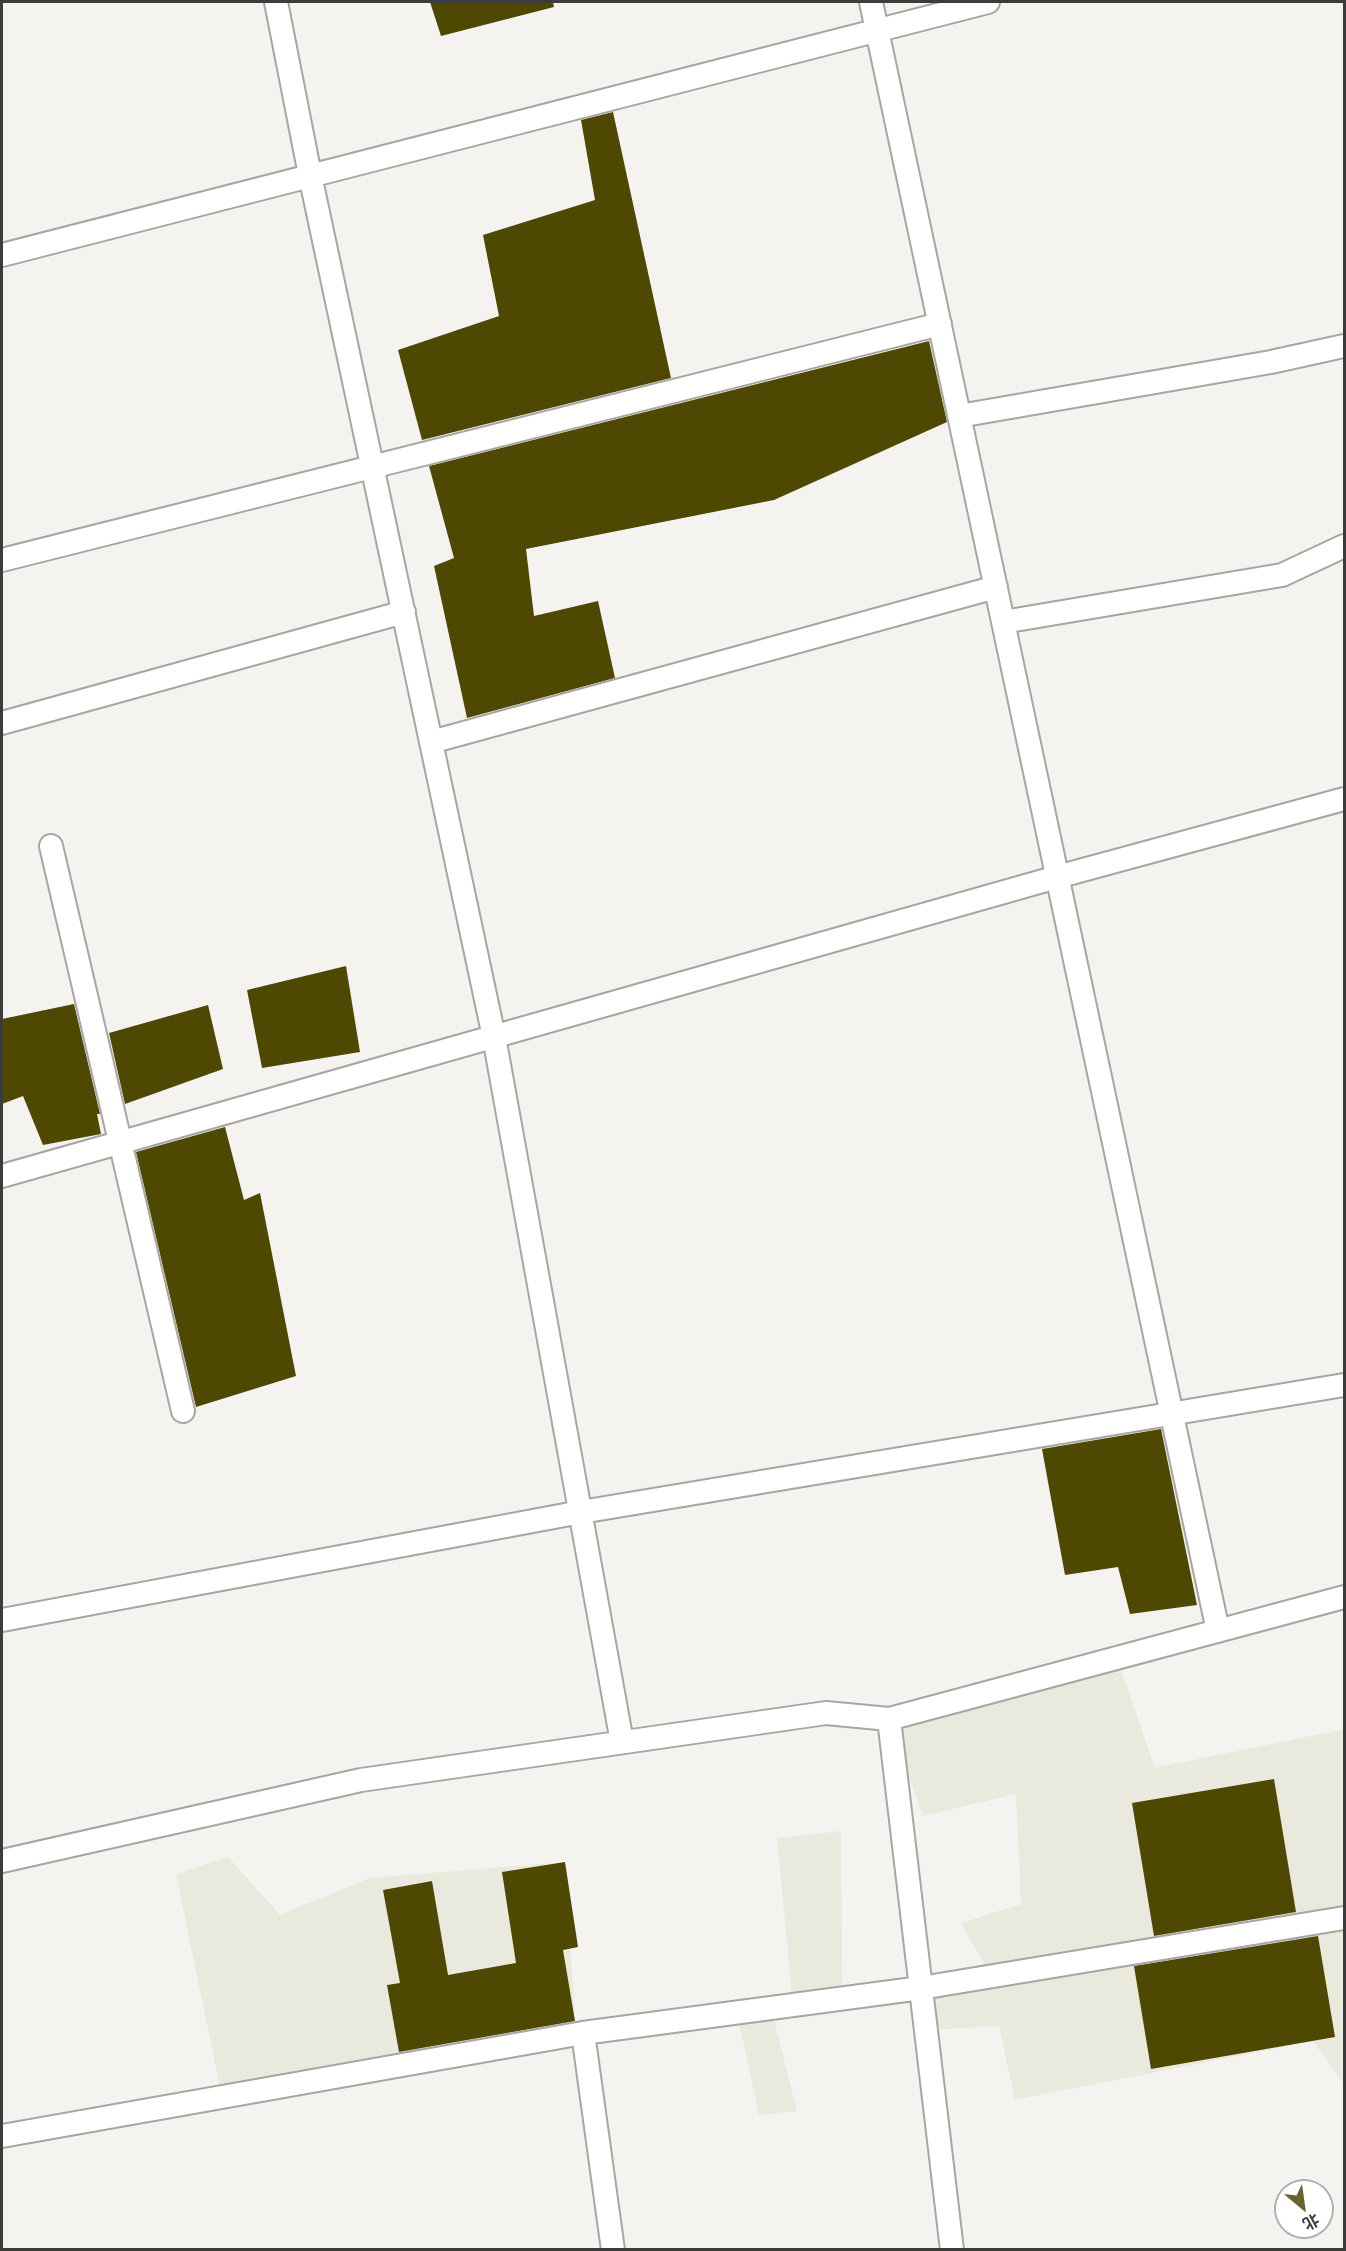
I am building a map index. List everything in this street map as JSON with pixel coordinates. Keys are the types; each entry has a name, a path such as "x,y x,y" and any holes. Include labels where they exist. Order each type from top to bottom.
{"street":[{"path":"276,2 310,175 494,1037 622,1742"},
{"path":"871,2 1218,1631"},
{"path":"2,255 988,2"},
{"path":"2,560 940,324"},
{"path":"959,416 1271,362 1344,346"},
{"path":"1003,622 1282,574 1344,546"},
{"path":"431,742 996,587"},
{"path":"2,723 404,612"},
{"path":"2,1176 1057,876 1344,799"},
{"path":"51,846 183,1411"},
{"path":"2,1620 581,1512 1344,1385"},
{"path":"2,1861 361,1780 826,1713 889,1719 1344,1597"},
{"path":"889,1719 952,2250"},
{"path":"2,2136 583,2033 921,1988 1344,1918"},
{"path":"583,2033 613,2250"}],"shaded area":[{"path":"1117,1658 1155,1768 1344,1729 1344,2084 1313,2041 1015,2100 999,2026 926,2030 921,1988 992,1977 961,1923 1021,1904 1016,1794 923,1816 889,1719"},
{"path":"841,1831 842,1999 793,2006 777,1838"},
{"path":"228,1857 280,1915 370,1878 565,1862 575,2021 222,2097 176,1874"},
{"path":"771,2008 797,2111 759,2115 737,2013"}],"building":[{"path":"430,2 553,2 554,7 441,36"},
{"path":"613,112 671,378 422,440 398,350 499,316 483,235 595,200 581,120"},
{"path":"929,341 947,422 774,500 526,549 534,616 598,601 615,678 467,718 434,566 454,558 429,466"},
{"path":"346,966 360,1052 262,1068 247,990"},
{"path":"74,1004 100,1114 97,1114 101,1134 43,1145 23,1096 2,1104 2,1019"},
{"path":"208,1005 223,1069 125,1104 109,1033"},
{"path":"225,1127 244,1200 260,1193 296,1376 196,1407 136,1152"},
{"path":"1161,1429 1197,1605 1130,1614 1118,1567 1065,1575 1042,1449"},
{"path":"1274,1779 1296,1912 1154,1936 1132,1803"},
{"path":"565,1862 578,1947 563,1950 575,2021 399,2052 387,1985 400,1983 383,1890 432,1881 448,1975 516,1963 502,1872"},
{"path":"1318,1936 1335,2037 1151,2069 1134,1966"}]}
